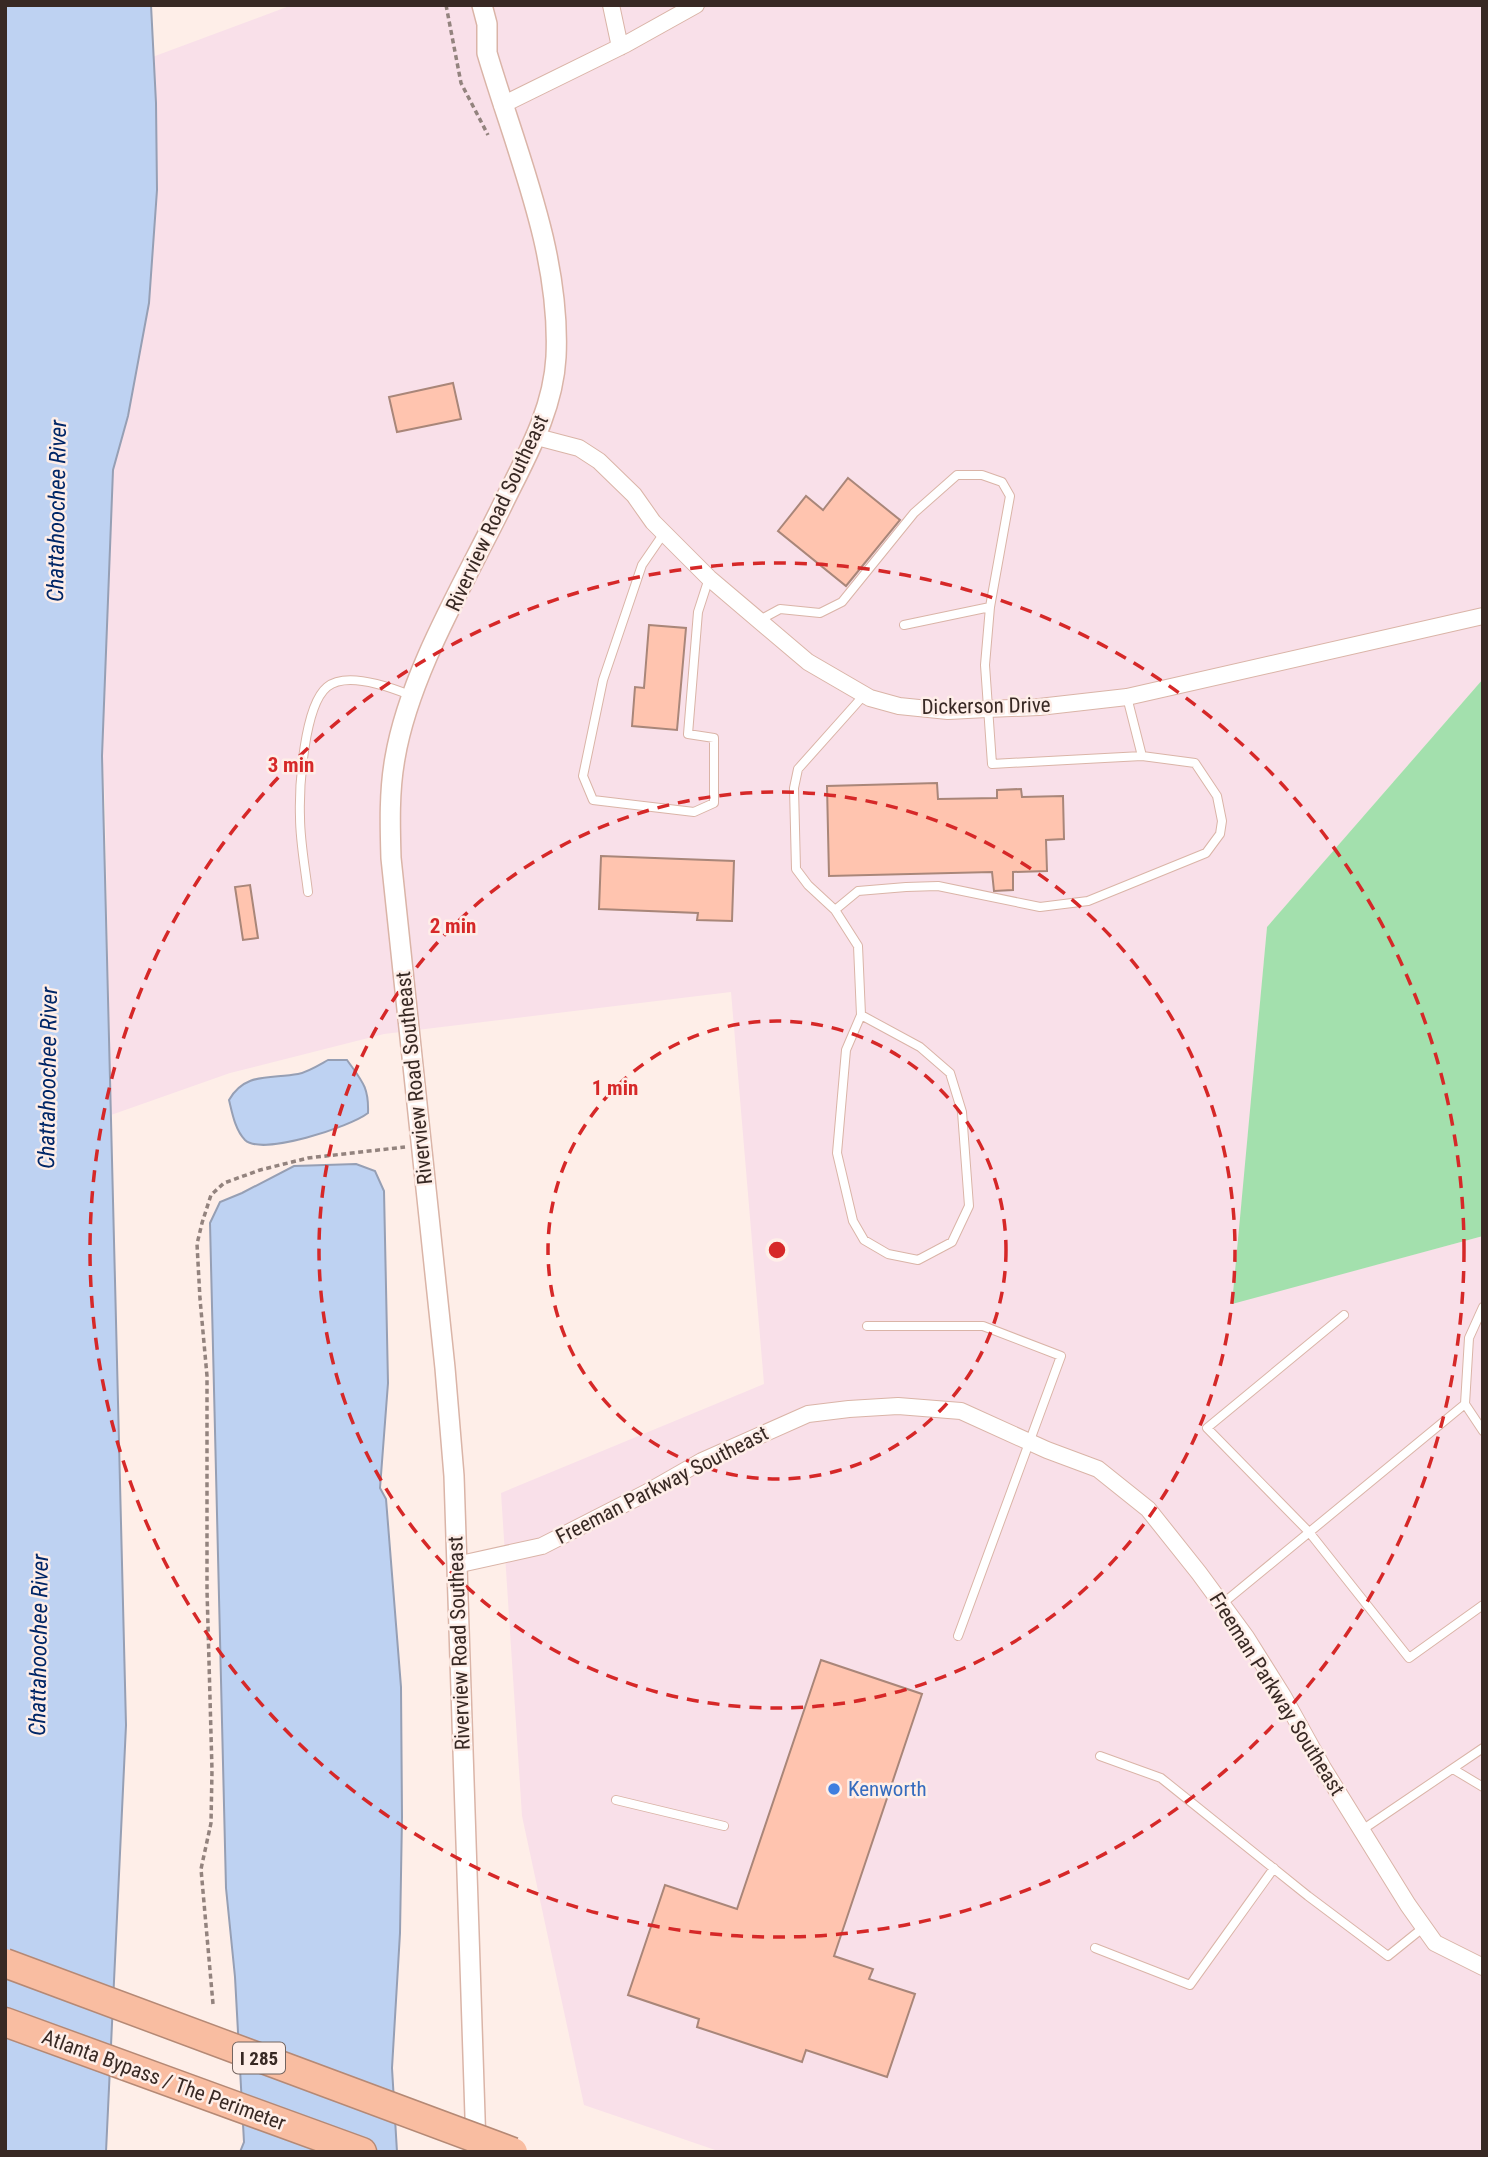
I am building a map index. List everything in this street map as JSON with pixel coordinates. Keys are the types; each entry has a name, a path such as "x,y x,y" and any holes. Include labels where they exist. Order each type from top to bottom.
{"highway":[{"name":"I 285","path":"5,1963 513,2152"},
{"name":"Atlanta Bypass / The Perimeter","path":"5,2022 362,2152"}],"street":[{"name":"Riverview Road Southeast","path":"476,2152 454,1476 391,858 390,808 395,757 413,696 445,622 537,437 550,397 556,359 556,317 547,252 487,53 482,5"},
{"path":"611,5 620,47"},
{"path":"502,105 620,47 696,5"},
{"name":"Dickerson Drive","path":"537,437 579,448 599,461 634,495 664,533 709,578 808,662 864,695 899,706 948,711 1039,707 1127,697 1483,616"},
{"name":"Freeman Parkway Southeast","path":"456,1565 542,1546 702,1461 808,1414 898,1406 961,1411 1031,1443 1098,1469 1148,1509 1222,1604 1283,1696 1323,1768 1424,1927 1436,1943 1483,1967"}],"lane":[{"path":"758,621 780,609 820,613 842,602 914,513 957,475 982,475 1002,482 1010,496 990,607 985,665 992,764 1142,756 1195,763 1217,796 1222,821 1220,834 1206,853 1088,901 1040,907 938,886 906,887 858,891 835,910"},
{"path":"664,533 642,565 603,680 583,776 593,800 694,813 714,803 714,738 688,734 698,612 709,578"},
{"path":"904,625 990,607"},
{"path":"308,892 300,817 305,740 316,699 329,685 350,681 382,684 413,696"},
{"path":"861,1015 920,1047 950,1073 962,1112 969,1206 953,1242 918,1260 888,1254 864,1240 853,1221 837,1153 846,1050 861,1015 858,946 835,910 808,886 796,869 794,788 798,769 864,695"},
{"path":"1127,697 1142,756"},
{"path":"1483,1307 1469,1338 1465,1404 1483,1431"},
{"path":"1344,1315 1207,1428 1309,1532 1409,1658 1483,1605"},
{"path":"867,1326 983,1326 1061,1356 958,1636"},
{"path":"1222,1604 1465,1404"},
{"path":"1362,1830 1483,1748"},
{"path":"1100,1756 1161,1778 1388,1956 1424,1927"},
{"path":"1453,1769 1483,1787"},
{"path":"615,1800 724,1826"},
{"path":"1095,1948 1190,1985 1274,1868"}],"path":[{"path":"446,5 461,83 488,135"},
{"path":"213,2004 201,1869 211,1824 212,1770 207,1590 207,1376 197,1244 202,1223 211,1195 225,1183 260,1170 307,1157 421,1145"}],"shaded area":[{"path":"292,5 1483,5 1483,679 1267,927 1233,1303 1483,1236 1483,2152 721,2152 584,2105 522,1816 501,1493 764,1384 731,992 384,1034 230,1073 111,1115 105,803 93,580 147,59"}],"green space":[{"path":"1483,679 1483,1236 1232,1304 1267,927"}],"water":[{"name":"Chattahoochee River","path":"5,5 151,5 156,103 157,190 149,303 128,416 113,470 102,756 126,1725 106,2152 5,2152"},
{"path":"328,1060 347,1060 357,1073 364,1085 368,1113 344,1125 306,1138 269,1144 254,1144 245,1140 236,1126 229,1100 235,1091 259,1078 302,1073"},
{"path":"356,1164 375,1171 384,1191 388,1383 380,1488 386,1499 401,1687 400,1933 392,2068 397,2152 240,2152 244,2142 235,1977 226,1888 210,1223 220,1202 294,1166"}],"building":[{"path":"453,383 461,419 397,432 389,397"},
{"path":"848,478 900,520 846,586 778,531 806,496 823,510"},
{"path":"649,625 686,628 677,730 632,726 635,687 644,688"},
{"path":"937,783 938,799 997,798 997,790 1021,789 1022,797 1063,796 1064,839 1046,840 1047,871 1013,872 1013,890 994,891 992,872 829,876 827,786"},
{"path":"601,856 734,861 732,921 697,920 698,913 599,909"},
{"path":"250,885 258,938 243,940 235,887"},
{"name":"Kenworth","path":"821,1660 922,1694 834,1956 873,1969 869,1979 915,1994 887,2077 806,2050 802,2062 697,2027 699,2019 628,1995 665,1885 737,1909"}],"place":[{"name":"Kenworth","path":"834,1789"}]}
